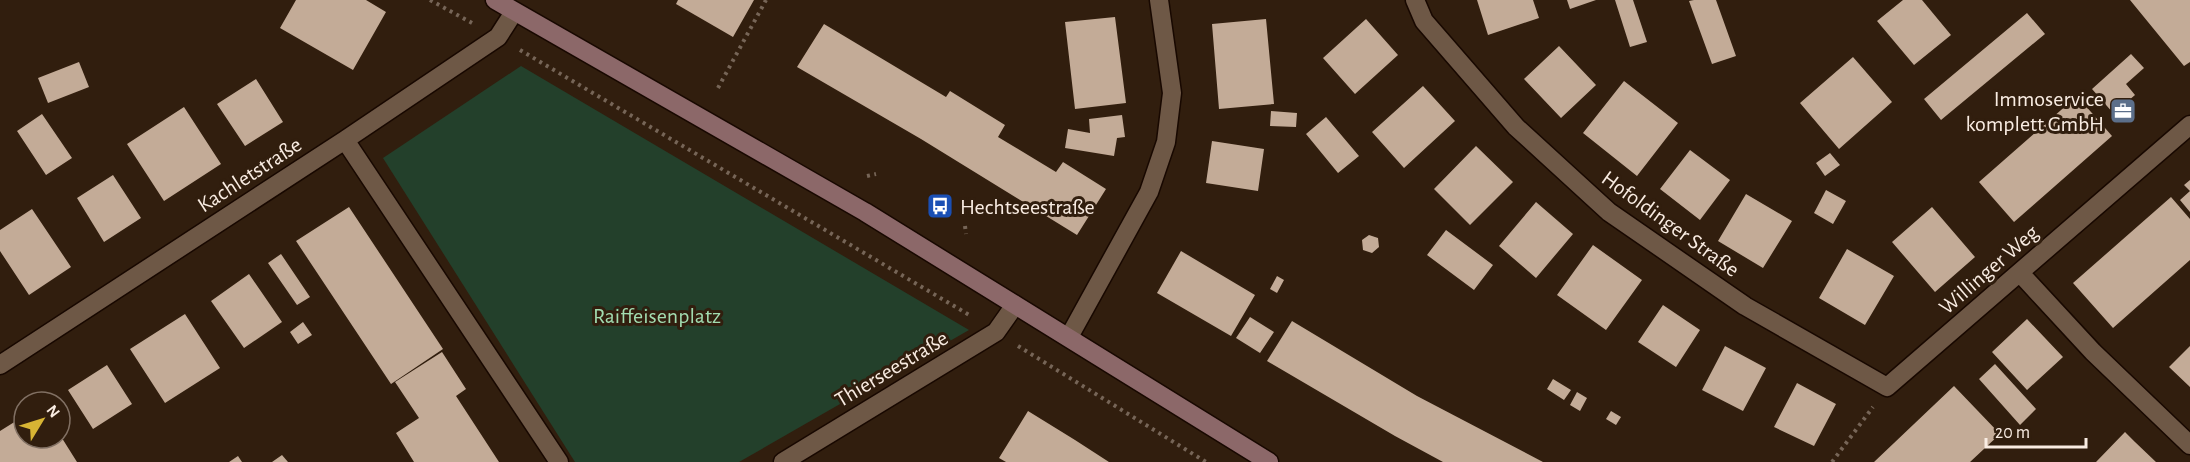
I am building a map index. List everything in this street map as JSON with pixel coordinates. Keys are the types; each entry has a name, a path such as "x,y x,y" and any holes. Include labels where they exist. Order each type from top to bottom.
{"street":[{"path":"495,0 854,206 1070,337 1269,462"},
{"path":"1070,337 1149,192 1166,142 1172,93 1159,0"},
{"name":"Hofoldinger Straße","path":"1414,0 1424,21 1516,127 1609,212 1745,306 1887,387"},
{"name":"Kachletstraße","path":"0,365 345,140 498,37 514,12"},
{"name":"Willinger Weg","path":"1887,387 2190,125"},
{"path":"345,140 559,462"},
{"path":"2020,273 2093,352 2190,445"},
{"name":"Thierseestraße","path":"783,462 996,332 1016,305"}],"path":[{"path":"430,0 498,37 929,291 1206,462"},
{"path":"718,88 766,0"},
{"path":"867,176 876,174"},
{"path":"965,226 966,234"},
{"path":"1832,462 1887,387"}],"green space":[{"name":"Raiffeisenplatz","path":"521,66 969,330 739,462 575,462 383,158"}],"building":[{"path":"296,0 366,0 386,12 353,70 280,28"},
{"path":"678,0 754,0 733,37 676,4"},
{"path":"1477,0 1533,0 1539,18 1488,35"},
{"path":"1567,0 1596,0 1570,9"},
{"path":"1615,0 1633,0 1647,42 1630,47"},
{"path":"1716,0 1736,56 1712,64 1689,1"},
{"path":"1903,0 1922,0 1951,35 1914,65 1877,21"},
{"path":"2130,0 2190,0 2190,62 2184,66"},
{"path":"2027,13 2045,34 1941,120 1924,99"},
{"path":"1115,17 1126,103 1075,109 1065,22"},
{"path":"1266,19 1274,104 1219,109 1212,24"},
{"path":"1366,19 1398,55 1355,94 1323,58"},
{"path":"824,24 946,97 950,91 1005,125 998,137 1056,172 1063,162 1106,189 1077,235 921,139 797,67"},
{"path":"1559,46 1596,85 1561,118 1524,79"},
{"path":"2131,54 2144,68 2126,84 2135,95 2128,101 2135,110 2121,122 2092,89"},
{"path":"1853,57 1892,102 1839,149 1800,103"},
{"path":"79,62 89,87 48,103 38,78"},
{"path":"256,79 283,122 245,146 217,104"},
{"path":"1624,81 1678,123 1637,176 1583,133"},
{"path":"1423,86 1455,121 1404,168 1372,132"},
{"path":"2077,96 2112,136 2014,222 1979,182"},
{"path":"184,107 221,164 164,201 127,144"},
{"path":"1271,111 1297,113 1296,127 1270,126"},
{"path":"42,114 72,158 46,175 17,131"},
{"path":"1122,115 1125,137 1117,138 1114,156 1065,148 1068,129 1090,133 1089,119"},
{"path":"1326,117 1359,156 1338,173 1306,134"},
{"path":"1212,141 1264,149 1258,191 1206,183"},
{"path":"1476,146 1513,182 1470,225 1434,189"},
{"path":"1690,150 1730,180 1700,220 1660,189"},
{"path":"1830,153 1840,165 1825,176 1816,163"},
{"path":"113,175 141,218 104,242 77,198"},
{"path":"2190,180 2190,191 2184,185"},
{"path":"1826,190 1846,201 1833,224 1814,213"},
{"path":"2190,191 2190,212 2180,200"},
{"path":"1746,194 1792,221 1763,268 1718,241"},
{"path":"2171,197 2190,219 2190,260 2113,328 2073,283"},
{"path":"1536,202 1573,234 1536,278 1499,246"},
{"path":"349,207 443,349 391,384 296,241"},
{"path":"1932,207 1975,257 1935,292 1892,242"},
{"path":"32,209 71,267 29,295 0,251 0,230"},
{"path":"1446,230 1493,265 1474,290 1427,255"},
{"path":"1369,235 1378,238 1379,247 1372,253 1363,250 1362,240"},
{"path":"1593,245 1642,280 1606,330 1557,295"},
{"path":"1847,249 1894,276 1865,325 1819,298"},
{"path":"1181,251 1255,295 1231,336 1157,293"},
{"path":"281,254 310,297 297,305 268,263"},
{"path":"249,274 282,322 244,348 211,301"},
{"path":"1277,276 1284,280 1277,293 1270,289"},
{"path":"1663,305 1700,330 1676,367 1638,342"},
{"path":"185,314 220,368 165,403 130,349"},
{"path":"1250,317 1274,332 1260,353 1236,338"},
{"path":"2027,319 2063,357 2027,390 1992,352"},
{"path":"1292,321 1417,396 1543,462 1443,462 1395,436 1267,361"},
{"path":"303,322 312,335 298,344 290,332"},
{"path":"1725,346 1766,368 1743,411 1702,390"},
{"path":"2190,346 2190,387 2169,367"},
{"path":"442,352 466,389 456,396 499,462 414,462 396,433 419,418 395,382"},
{"path":"1995,364 2036,409 2020,425 1979,379"},
{"path":"107,365 132,404 93,429 72,396 72,390 68,390"},
{"path":"1553,379 1571,390 1564,400 1547,389"},
{"path":"1797,383 1836,404 1814,446 1774,427"},
{"path":"1954,386 2000,434 1970,462 1874,462"},
{"path":"1577,392 1587,398 1580,411 1570,405"},
{"path":"1028,411 1109,462 1006,462 999,458"},
{"path":"1611,411 1621,417 1616,425 1606,419"},
{"path":"12,424 12,450 69,450 77,462 0,462 0,431"},
{"path":"2125,432 2135,442 2156,462 2096,462"},
{"path":"282,455 288,462 272,462"},
{"path":"238,456 242,462 229,462"}],"place":[{"name":"Immoservice komplett GmbH","path":"2123,111"},
{"name":"Hechtseestraße","path":"940,206"}]}
